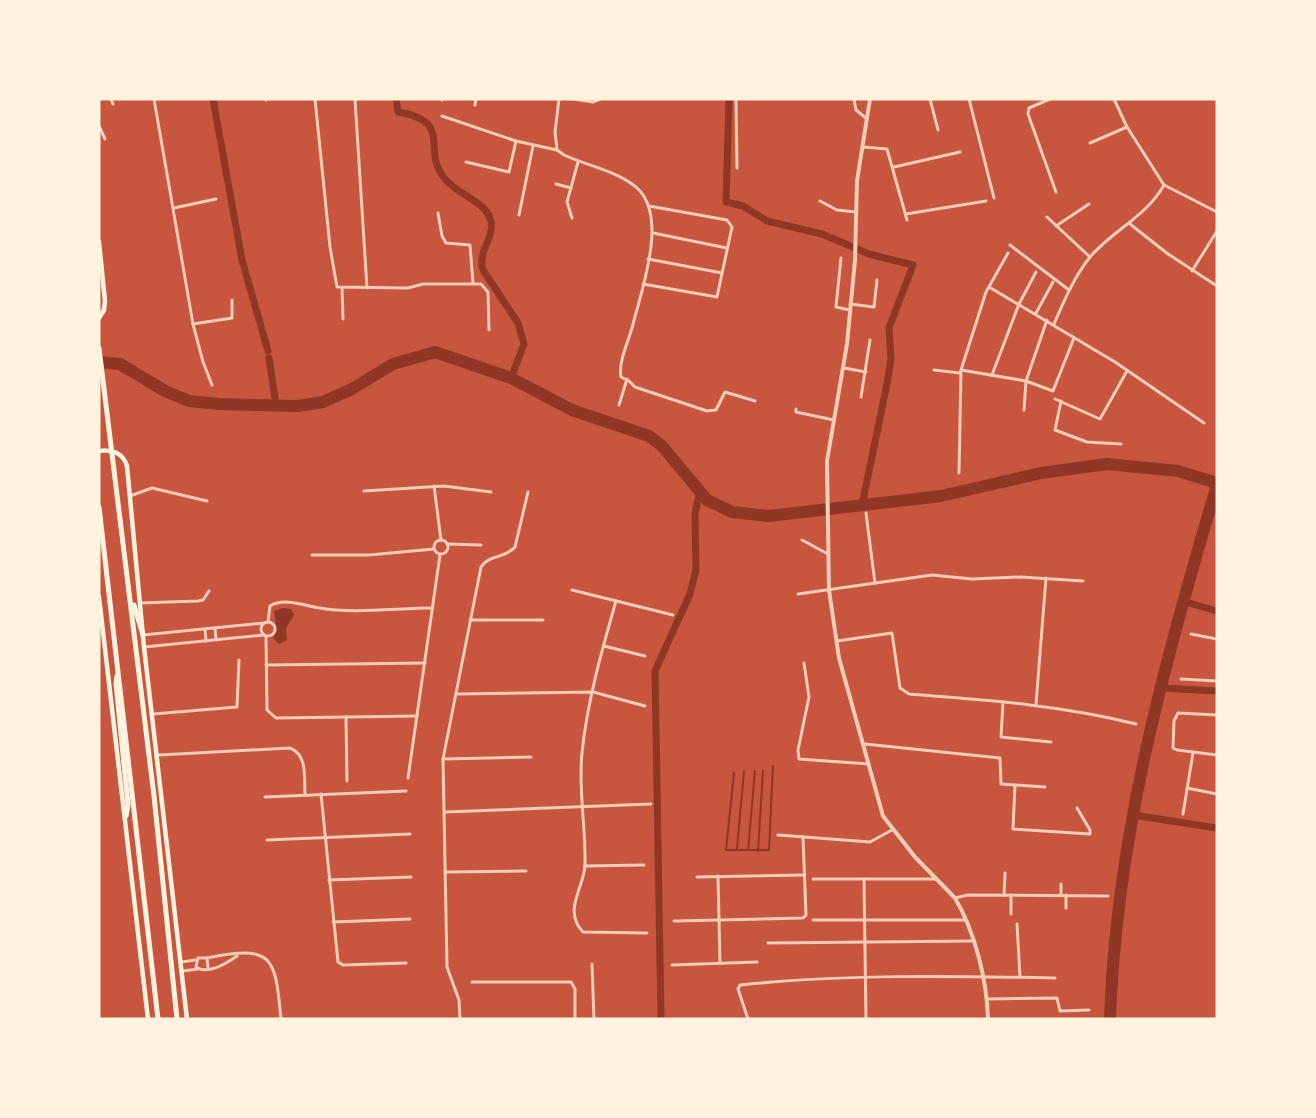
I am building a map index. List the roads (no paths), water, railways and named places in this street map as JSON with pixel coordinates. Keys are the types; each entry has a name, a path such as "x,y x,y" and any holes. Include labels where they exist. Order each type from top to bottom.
{"main road":[{"path":"99,242 105,301 105,310 99,318"},
{"path":"99,348 130,592 177,1019"},
{"path":"99,451 112,450 123,456 127,466 144,647 159,755 188,1019"},
{"path":"99,507 158,1019"},
{"path":"130,592 143,635"},
{"path":"99,597 148,1019"},
{"path":"118,671 116,683 128,805 126,816"}],"street":[{"path":"154,99 193,324 202,362 212,385"},
{"path":"315,99 330,247 338,288 481,284 488,292 489,330"},
{"path":"355,99 368,288"},
{"path":"475,105 476,99"},
{"path":"557,150 555,132 559,99"},
{"path":"573,99 593,102 600,99"},
{"path":"736,99 737,168"},
{"path":"854,99 856,110 867,119"},
{"path":"870,99 857,181 855,254 850,310 826,477 829,590 845,683 865,744 878,802 892,830 955,898 966,920 983,976 988,1019"},
{"path":"930,99 938,130"},
{"path":"969,99 980,153 994,198"},
{"path":"1050,99 1029,108 1028,114 1056,192"},
{"path":"1114,99 1127,127 1164,185 1217,212"},
{"path":"442,116 516,141 557,150 578,162 616,175 634,185 649,206 653,233 620,373 621,377 635,387 707,411 716,410 723,392 755,401"},
{"path":"99,126 105,139"},
{"path":"1090,143 1127,127"},
{"path":"466,162 509,172 516,141"},
{"path":"519,215 533,146"},
{"path":"863,147 886,147 894,166 907,220"},
{"path":"894,166 960,152"},
{"path":"572,218 567,206 578,162"},
{"path":"556,184 571,188"},
{"path":"1054,324 1070,290 1090,257 1148,208 1164,185"},
{"path":"174,208 216,199"},
{"path":"820,201 837,210 856,212"},
{"path":"906,214 986,201"},
{"path":"1056,226 1089,204"},
{"path":"642,284 716,298 732,227 727,220 649,206"},
{"path":"438,213 442,236 446,243 470,245 473,283"},
{"path":"1047,217 1090,257"},
{"path":"1130,224 1192,271 1217,286"},
{"path":"1192,271 1217,231"},
{"path":"653,233 727,248"},
{"path":"1010,245 1070,290"},
{"path":"959,473 961,371 989,287 1008,253"},
{"path":"841,258 836,307 850,310"},
{"path":"648,259 722,273"},
{"path":"992,375 1019,304 1036,272"},
{"path":"850,304 874,308 877,280"},
{"path":"1036,313 1053,282"},
{"path":"989,287 1054,324 1204,423"},
{"path":"342,288 343,319"},
{"path":"193,324 229,320 233,315 232,300"},
{"path":"1024,410 1026,381 1047,320"},
{"path":"934,370 961,371 1026,381 1050,391 1055,388 1074,338"},
{"path":"861,397 870,340"},
{"path":"843,368 866,372"},
{"path":"1055,399 1100,419 1127,371"},
{"path":"620,405 627,380"},
{"path":"1061,401 1054,430 1087,442 1121,444"},
{"path":"796,409 796,412 834,420"},
{"path":"434,486 441,540 447,544 481,545"},
{"path":"364,491 434,486 491,492"},
{"path":"130,496 140,495 152,488 207,501"},
{"path":"460,1019 460,1006 447,968 443,759 483,564 515,547 528,492"},
{"path":"866,513 875,583"},
{"path":"434,549 436,542 441,540"},
{"path":"802,540 828,554"},
{"path":"440,555 447,552 447,544"},
{"path":"434,549 440,555"},
{"path":"312,555 369,555 434,549"},
{"path":"408,778 440,555"},
{"path":"798,594 932,574 972,579 1046,578 1083,581"},
{"path":"1036,704 1046,578"},
{"path":"572,590 674,615"},
{"path":"140,603 198,601 203,600 209,591"},
{"path":"616,601 593,692 582,753 585,866 581,888 573,900 579,928 591,934 647,933"},
{"path":"417,716 276,718 270,715 267,710 265,635 261,629 266,623 270,606 276,603 294,603 327,609 432,608"},
{"path":"471,620 543,620"},
{"path":"143,635 266,623 274,630 272,634 265,635 144,647"},
{"path":"215,628 216,640"},
{"path":"205,629 206,641"},
{"path":"837,641 892,633 898,684 903,692 1036,704 1136,724"},
{"path":"1191,634 1217,639"},
{"path":"604,646 645,656"},
{"path":"153,714 237,707 239,660"},
{"path":"266,664 425,663"},
{"path":"804,663 809,697 798,750 799,759 869,764"},
{"path":"1181,678 1217,681"},
{"path":"457,694 593,692 645,706"},
{"path":"1003,701 1001,737 1051,742"},
{"path":"1217,715 1180,712 1176,715 1173,748 1217,755"},
{"path":"346,717 347,781"},
{"path":"865,744 1000,758 1001,784 1045,787"},
{"path":"159,755 290,748 300,754 303,762 305,795"},
{"path":"1183,814 1193,753"},
{"path":"443,759 531,757"},
{"path":"1015,785 1013,829 1091,834 1077,808"},
{"path":"1187,788 1217,794"},
{"path":"265,797 406,791"},
{"path":"321,794 338,962 343,965 406,963"},
{"path":"445,812 651,804"},
{"path":"778,835 870,842 892,830"},
{"path":"267,840 410,834"},
{"path":"674,921 803,918 807,912 803,837"},
{"path":"585,866 644,865"},
{"path":"445,872 526,871"},
{"path":"1004,895 1005,873"},
{"path":"697,877 806,875"},
{"path":"718,876 720,963"},
{"path":"329,880 411,877"},
{"path":"813,879 936,879"},
{"path":"864,879 867,1019"},
{"path":"1061,884 1061,895"},
{"path":"955,898 968,895 1108,896"},
{"path":"1011,895 1011,914"},
{"path":"1066,895 1066,908"},
{"path":"333,922 410,919"},
{"path":"813,920 966,920"},
{"path":"1017,924 1020,977"},
{"path":"768,943 972,941"},
{"path":"182,962 196,960 202,956 207,958 253,952 261,955 275,969 281,1019"},
{"path":"183,971 226,965 238,955"},
{"path":"207,958 209,967"},
{"path":"196,960 198,969"},
{"path":"672,964 756,962"},
{"path":"592,964 594,1019"},
{"path":"748,1019 738,989 740,985 983,976 1055,978"},
{"path":"472,982 571,982 575,989 574,1019"},
{"path":"987,999 1057,998 1060,1011 1089,1010"}],"waterway":[{"path":"213,99 242,260 268,351"},
{"path":"396,99 398,112 426,122 431,130 438,168 445,179 482,207 490,218 491,231 483,256 483,270 518,323 524,344 511,378"},
{"path":"729,99 726,202 743,206 767,221 822,234 869,254 913,265 889,328 891,359 862,505"},
{"path":"99,362 120,364 165,391 189,401 298,406 323,402 352,389 393,364 435,352 511,378 572,410 649,436 662,446 707,500 732,512 769,516 941,496 1041,473 1107,464 1178,471 1217,483"},
{"path":"269,358 276,405"},
{"path":"1110,1019 1114,951 1122,883 1146,749 1179,616 1217,485"},
{"path":"661,1019 655,671 690,594 696,570 695,513 700,492"},
{"path":"1182,601 1217,611"},
{"path":"1161,688 1217,691"},
{"path":"734,773 726,850 769,850 773,766"},
{"path":"737,849 744,771"},
{"path":"748,850 755,771"},
{"path":"758,851 763,771"},
{"path":"1133,815 1217,828"}]}
